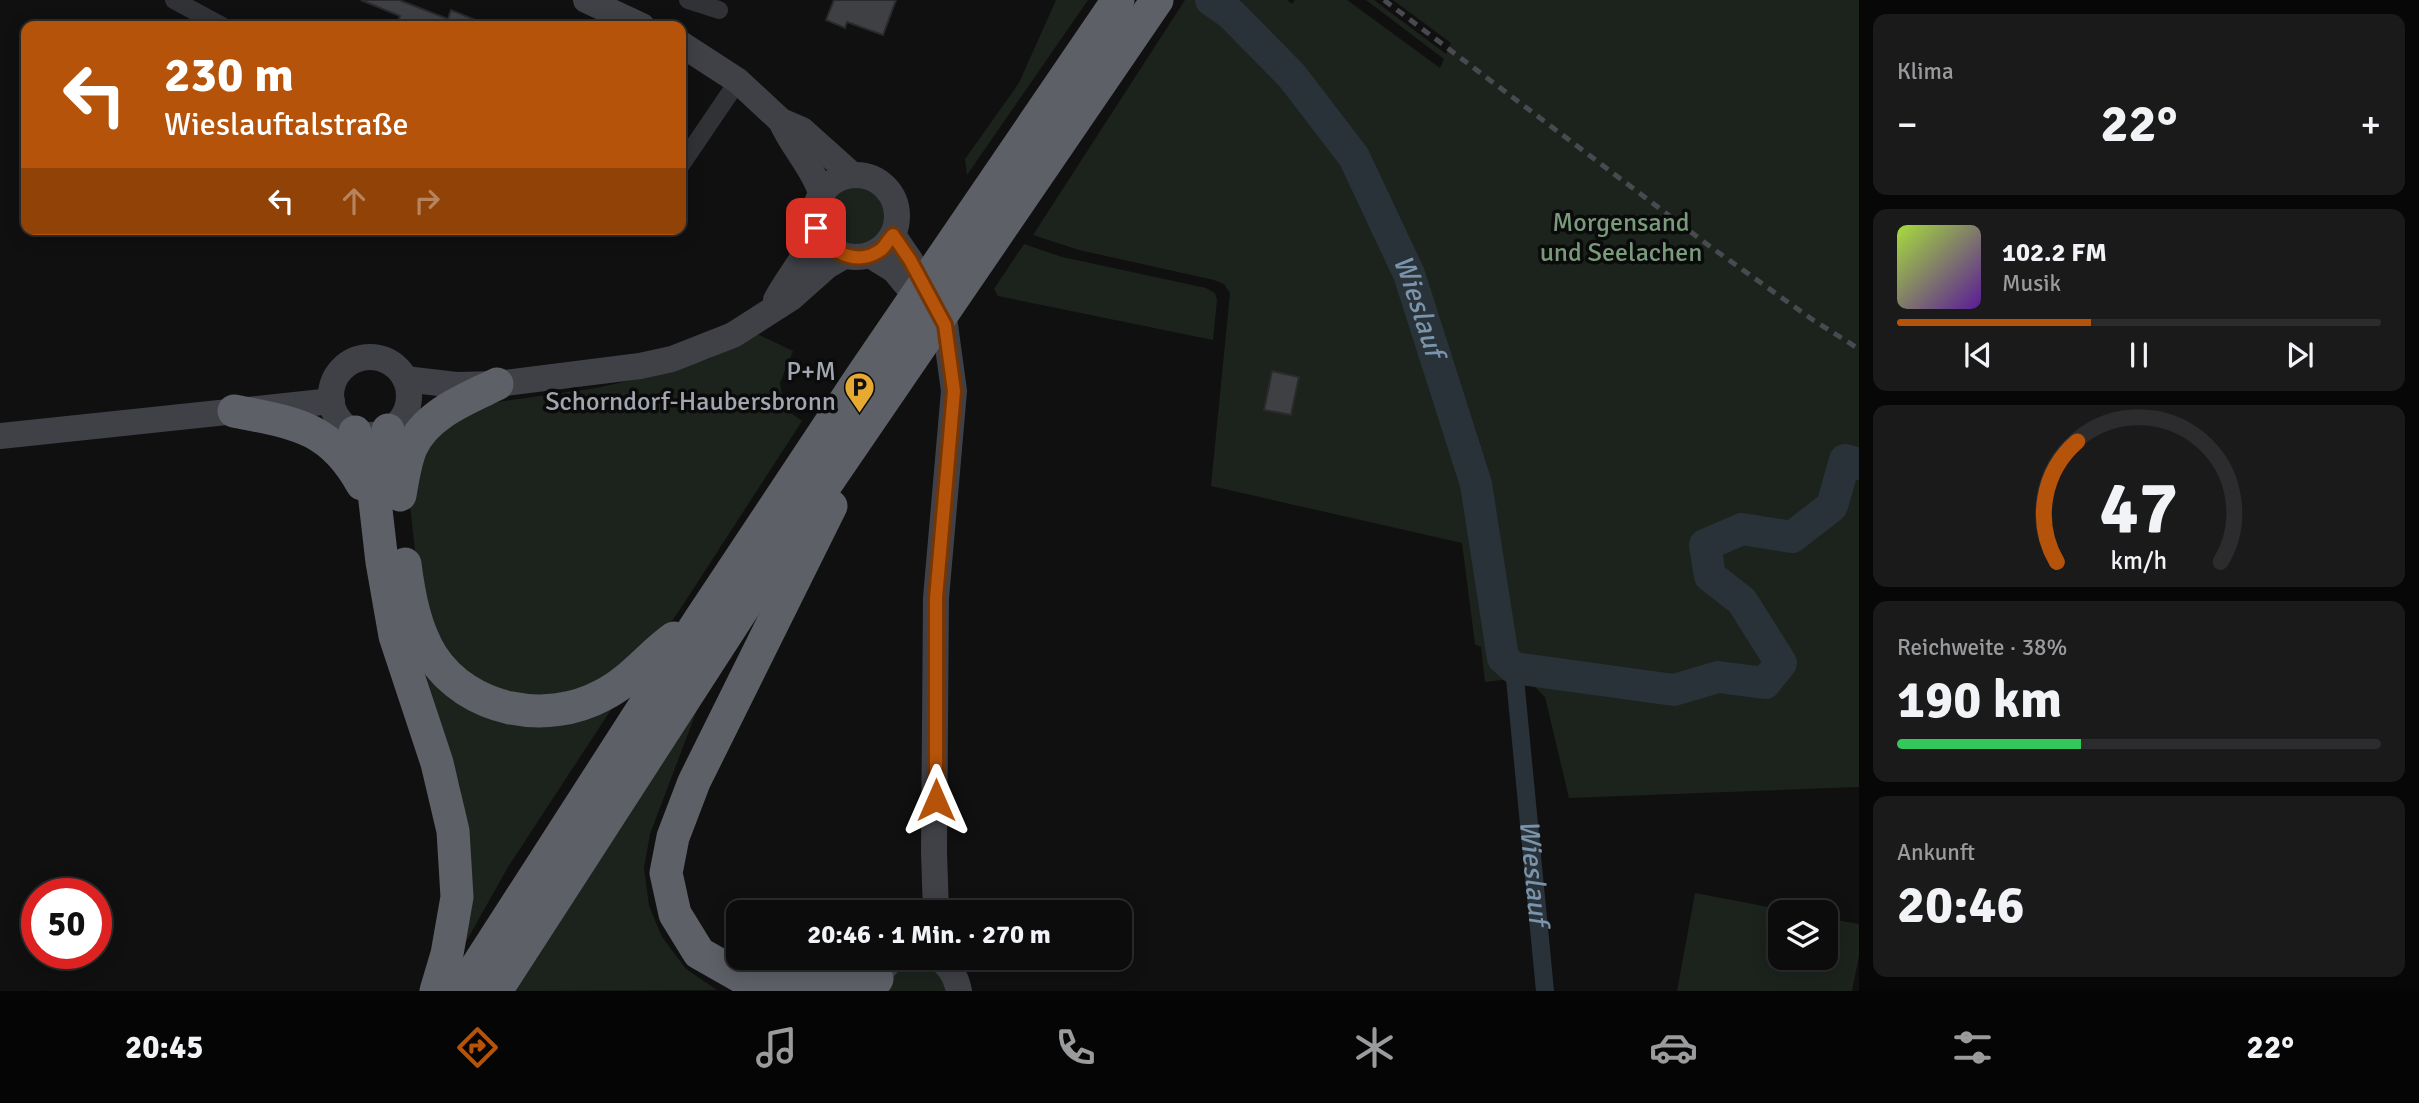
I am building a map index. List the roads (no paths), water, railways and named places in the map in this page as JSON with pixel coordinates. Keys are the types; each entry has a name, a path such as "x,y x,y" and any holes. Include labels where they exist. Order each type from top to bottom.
{"highway":[{"path":"883,976 837,984 784,986 745,979 699,953 675,914 666,873 673,837 777,554 1015,149 1118,0"},
{"path":"496,991 777,554 1157,0"},
{"path":"388,523 412,446 428,424 448,409 497,384"},
{"path":"234,411 296,424 316,433 334,446 349,462 371,502 388,523"},
{"path":"397,420 387,464 395,636 437,763 453,831 457,897 447,954 436,991"},
{"path":"355,432 388,523 419,628 431,654 447,677 492,703 540,712 570,707 600,697 623,685 669,642 699,621 777,554"},
{"path":"461,991 699,621"}],"main road":[{"path":"586,0 631,21"},
{"path":"686,47 738,81 781,121 802,130 851,174"},
{"path":"781,121 789,139 817,179 821,193 815,216 820,237 831,248 894,270 917,297 947,351"},
{"path":"405,379 456,386 497,384 639,366 703,349 733,335 791,298 827,266 881,249 893,235 897,209 893,196 877,180 851,174 838,178 821,193"},
{"path":"771,311 784,285 811,246 816,228"},
{"path":"893,235 910,260 945,325 954,391 936,598 936,900"},
{"path":"397,420 409,394 405,379 388,362 377,358 353,361 336,378 331,401 339,420 355,432 366,435 397,420 456,386"},
{"path":"0,436 331,401"},
{"path":"921,900 934,852"},
{"path":"952,970 959,991"}],"street":[{"path":"174,0 213,21"},
{"path":"688,0 719,10"},
{"path":"686,158 738,81"}],"waterway":[{"name":"Wieslauf","path":"1211,0 1231,14 1292,76 1354,157 1409,274 1476,484 1503,658 1514,668 1674,690 1718,677 1765,683 1781,663 1742,601 1710,576 1705,545 1742,529 1792,537 1832,506 1845,460 1859,464"},
{"name":"Wieslauf","path":"1514,668 1545,991"}],"railway":[{"path":"1384,0 1708,245 1813,320 1859,349"}],"place":[{"name":"P+M Schorndorf-Haubersbronn","path":"859,414"}],"park label":[{"name":"Morgensand und Seelachen","path":"1621,238"}]}
